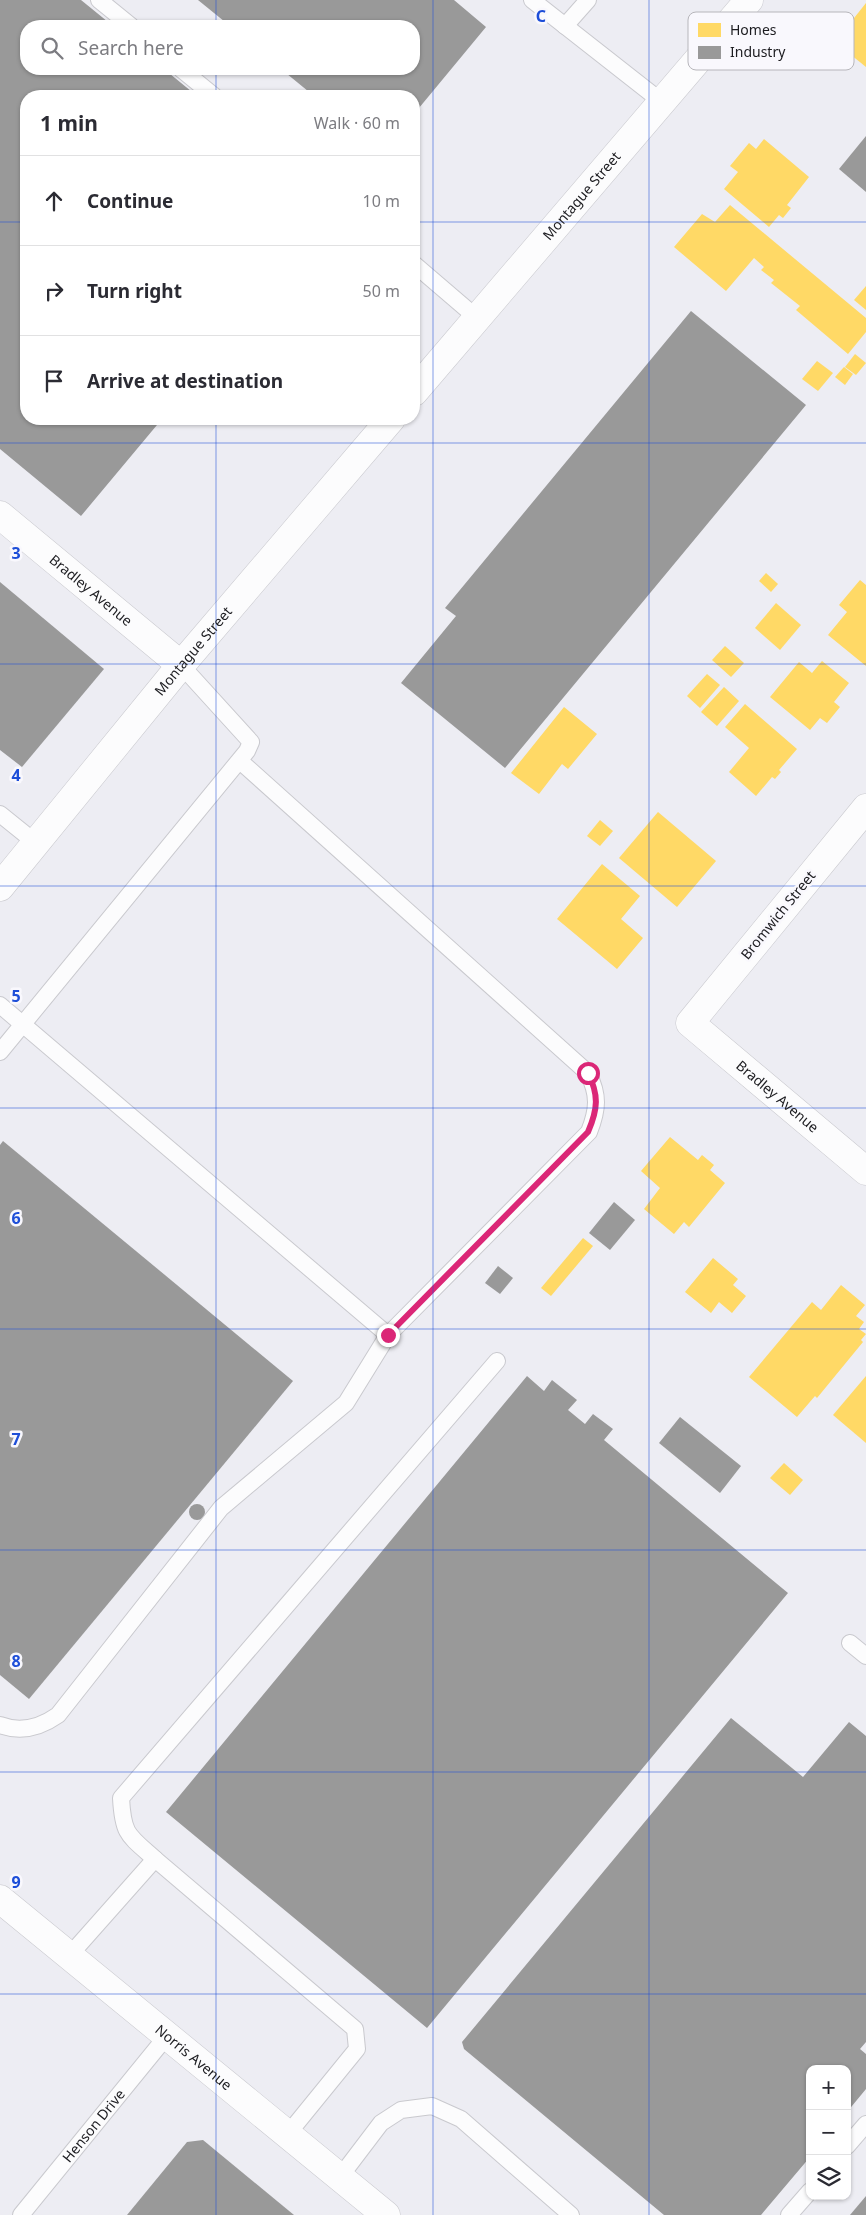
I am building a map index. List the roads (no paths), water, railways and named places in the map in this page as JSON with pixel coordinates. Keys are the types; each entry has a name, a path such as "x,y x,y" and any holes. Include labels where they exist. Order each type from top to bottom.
{"street":[{"name":"Montague Street","path":"739,12 749,0"},
{"name":"Montague Street","path":"420,385 689,70"},
{"name":"Montague Street","path":"0,887 180,665 386,425"},
{"name":"Bradley Avenue","path":"0,515 180,665"},
{"name":"Bromwich Street","path":"690,1023 866,808"},
{"name":"Bradley Avenue","path":"690,1023 866,1171"},
{"name":"Norris Avenue","path":"0,1899 166,2037 386,2215"}],"lane":[{"path":"99,0 124,20"},
{"path":"532,0 662,102"},
{"path":"565,26 588,0"},
{"path":"188,75 207,90"},
{"path":"420,269 477,318"},
{"path":"0,1052 248,751 251,742 180,665"},
{"path":"0,1725 24,1729 36,1727 58,1715 221,1508 346,1403 388,1335 588,1132 594,1120 596,1088 588,1073 240,761"},
{"path":"0,814 36,843"},
{"path":"0,1005 388,1335"},
{"path":"287,2135 356,2049 355,2029 128,1836 122,1819 121,1798 497,1361"},
{"path":"850,1643 866,1656"},
{"path":"69,1956 155,1859"},
{"name":"Henson Drive","path":"21,2215 166,2037"},
{"path":"340,2177 381,2124 401,2110 432,2106 461,2119 571,2215"},
{"path":"851,2141 866,2124"},
{"path":"789,2215 806,2196"}]}
